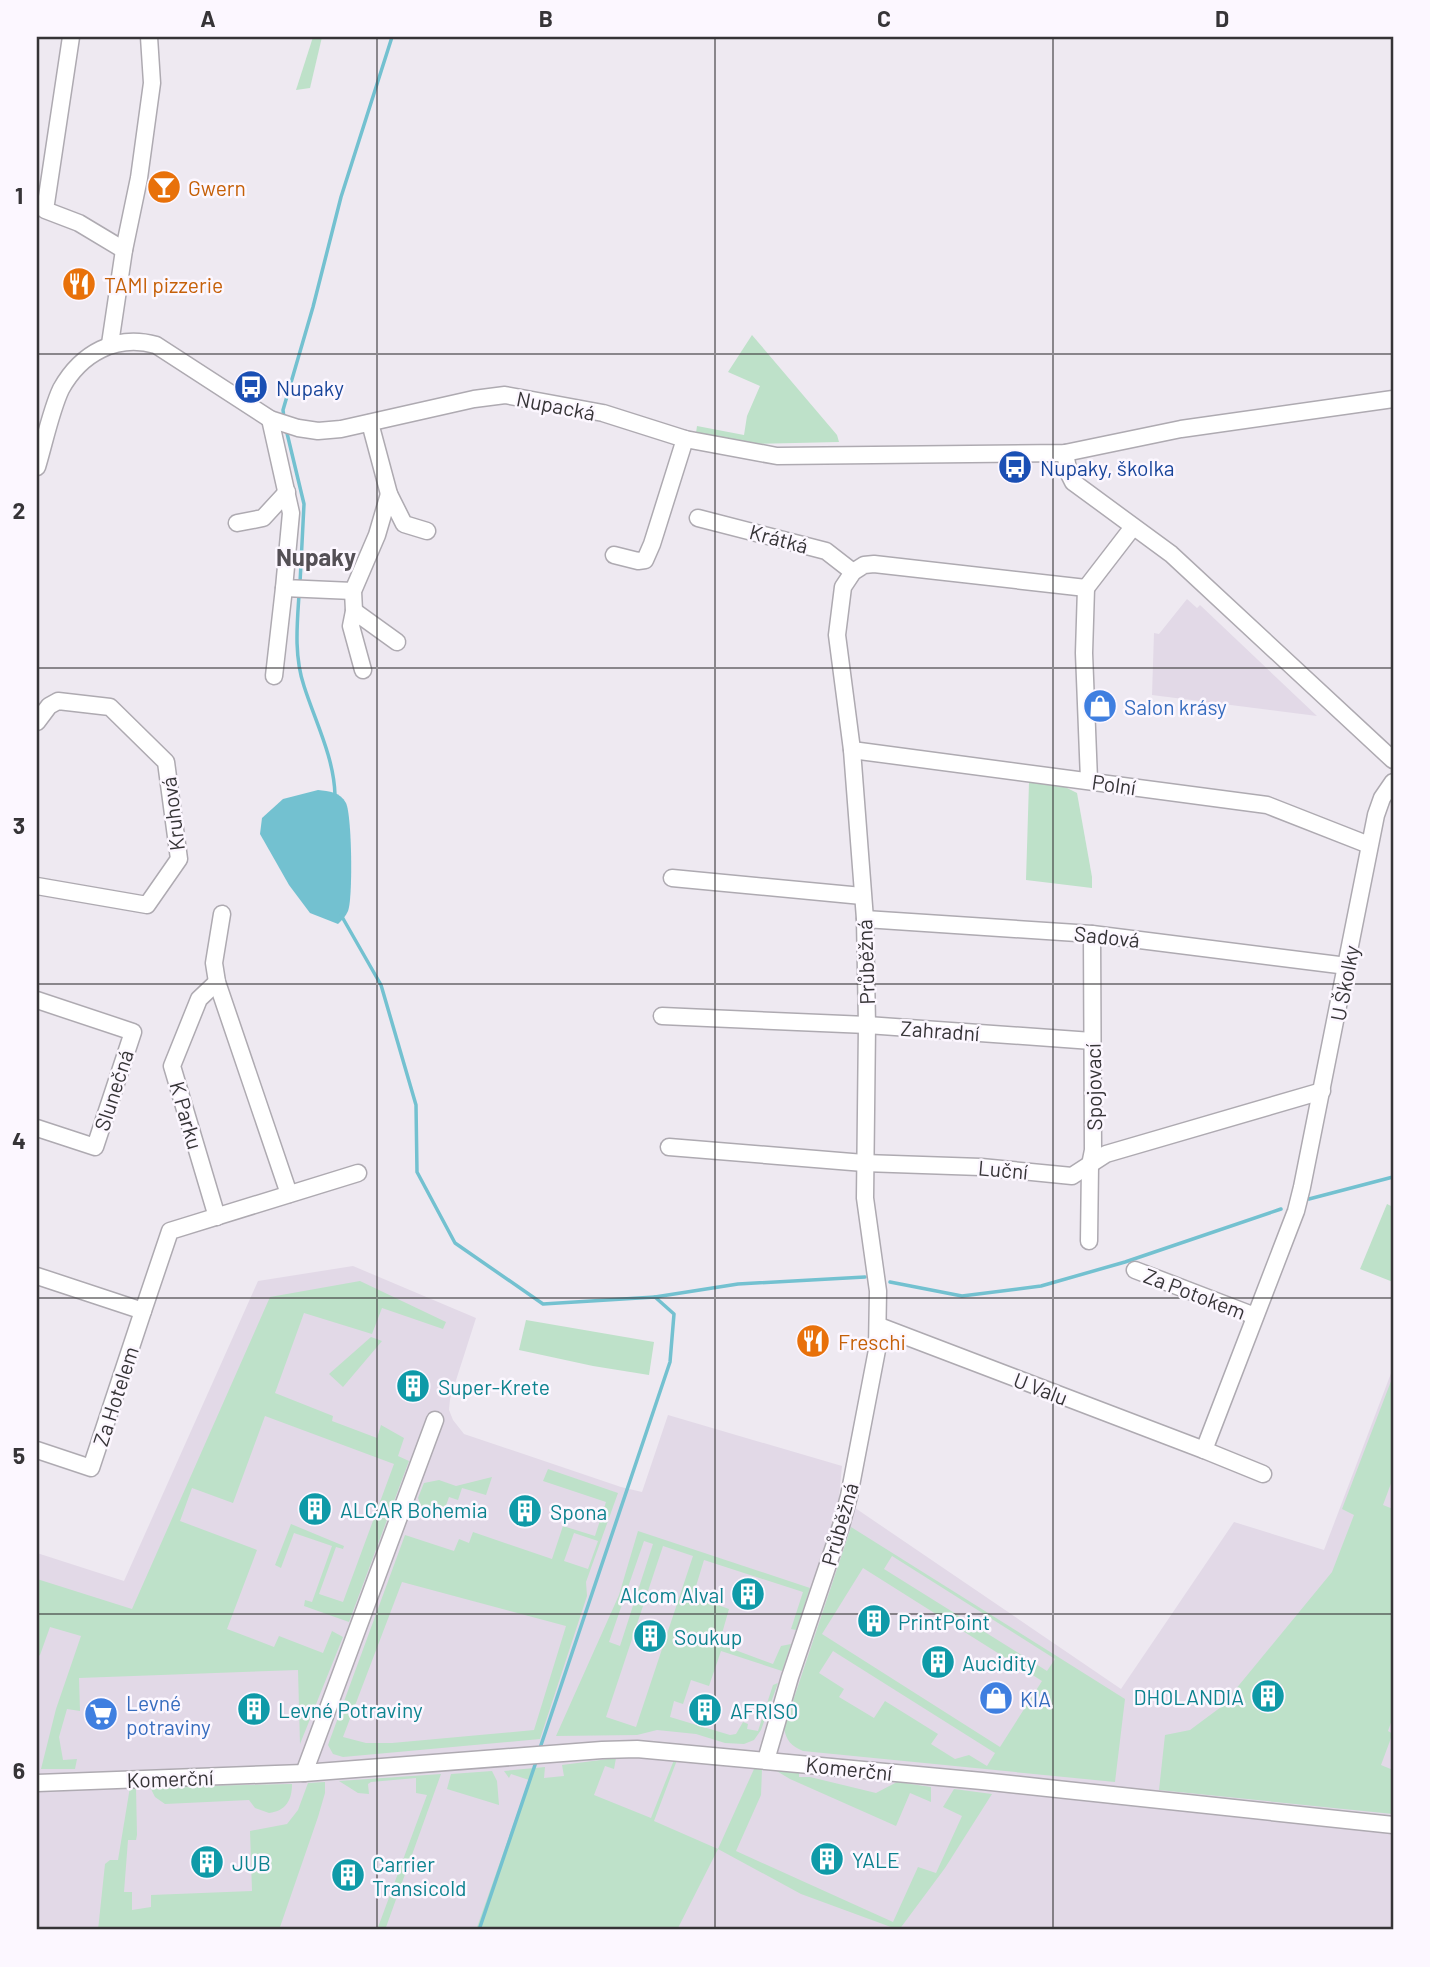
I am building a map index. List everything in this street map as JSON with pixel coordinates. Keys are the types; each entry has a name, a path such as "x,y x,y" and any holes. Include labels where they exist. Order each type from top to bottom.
{"street":[{"path":"71,37 45,210 79,223 124,250"},
{"path":"110,344 124,250 139,178 152,83 149,37"},
{"name":"Nupacká","path":"37,467 61,390 81,362 110,344 139,340 156,345 274,421 298,428 341,429 474,398 505,395 603,413 685,439 777,456 1065,453 1181,429 1393,399"},
{"path":"274,421 291,513 287,588 274,676"},
{"path":"370,423 389,495 404,524 427,531"},
{"path":"614,555 638,561 645,560 685,439"},
{"path":"1065,453 1073,482 1171,554 1393,760"},
{"path":"237,523 264,518 286,492"},
{"path":"363,670 351,626 354,611 353,591 377,535 389,495"},
{"name":"Krátká","path":"698,518 826,551 853,572"},
{"path":"1089,780 1084,653 1086,588 1133,527"},
{"path":"853,572 864,565 874,564 1086,588"},
{"name":"Průběžná","path":"766,1760 849,1496 877,1350 879,1326 878,1285 865,1198 865,919 852,750 837,635 844,587 853,572"},
{"path":"287,588 353,591"},
{"path":"354,611 397,642"},
{"name":"Kruhová","path":"37,722 49,706 58,701 110,707 166,762 179,859 147,905 37,886"},
{"name":"Polní","path":"852,750 1268,806 1369,845"},
{"name":"U Školky","path":"1255,1316 1296,1211 1369,845 1382,798 1393,782"},
{"path":"672,878 862,896"},
{"path":"222,914 214,963 217,982 289,1194"},
{"name":"Sadová","path":"865,919 1092,933 1347,966"},
{"name":"Spojovací","path":"1089,1241 1090,1166 1093,1150 1092,933"},
{"name":"K Parku","path":"216,1217 172,1066 199,999 217,982"},
{"name":"Slunečná","path":"37,1000 133,1032 94,1147 37,1128"},
{"name":"Zahradní","path":"662,1016 867,1025 1092,1041"},
{"name":"Luční","path":"668,1147 864,1163 981,1167 1072,1176 1105,1154 1322,1091"},
{"path":"37,1276 143,1311 170,1231 358,1173"},
{"name":"Za Potokem","path":"1135,1270 1255,1316"},
{"name":"Za Hotelem","path":"37,1450 91,1468 143,1311"},
{"path":"1204,1450 1255,1316"},
{"name":"U Valu","path":"879,1326 1263,1474"},
{"path":"304,1773 435,1420"},
{"name":"Komerční","path":"37,1783 304,1773 602,1750 662,1750 1393,1825"}],"shaded area":[{"path":"1187,599 1197,608 1200,605 1317,716 1152,695 1154,633 1159,634"},
{"path":"353,1266 476,1318 450,1399 449,1410 453,1420 464,1434 642,1492 668,1415 842,1466 839,1497 1121,1689 1234,1522 1324,1550 1393,1368 1393,1930 37,1930 37,1553 124,1581 258,1281"}],"green space":[{"path":"313,37 322,37 310,88 296,90"},
{"path":"752,335 837,435 839,442 754,444 696,433 697,426 744,435 747,416 760,386 728,372"},
{"path":"1029,782 1065,787 1077,793 1092,888 1026,880"},
{"path":"1387,1204 1393,1207 1393,1282 1360,1269"},
{"path":"360,1281 446,1322 443,1329 382,1308 372,1334 304,1313 275,1393 333,1416 332,1421 377,1438 381,1425 404,1438 398,1456 409,1461 349,1622 304,1606 305,1600 312,1602 332,1546 294,1533 281,1568 275,1565 291,1524 344,1546 343,1549 336,1547 319,1594 343,1602 394,1464 265,1416 233,1503 192,1488 180,1521 257,1550 227,1629 274,1647 279,1636 323,1653 332,1631 343,1637 300,1744 298,1670 79,1678 80,1711 67,1709 59,1737 63,1760 77,1759 75,1769 41,1769 56,1709 81,1636 50,1627 37,1657 37,1579 132,1609 270,1297"},
{"path":"526,1320 654,1342 649,1375 519,1350"},
{"path":"371,1337 382,1341 343,1387 329,1374"},
{"path":"1393,1376 1393,1478 1383,1505 1393,1509 1393,1717 1388,1731 1393,1734 1393,1738 1381,1765 1393,1770 1393,1814 1159,1790 1165,1735 1190,1730 1221,1707 1332,1572 1354,1515 1342,1509"},
{"path":"548,1469 618,1493 586,1582 587,1596 540,1739 343,1757 333,1754 328,1745 405,1535 454,1551 459,1539 469,1543 473,1532 552,1559 563,1526 595,1536 606,1502 543,1481","holes":["574,1533 598,1541 588,1569 564,1561","402,1582 566,1626 534,1730 392,1743 366,1743 343,1737"]},
{"path":"492,1477 486,1495 462,1488 458,1500 449,1497 442,1517 427,1512 418,1498 424,1483 439,1480 456,1486"},
{"path":"851,1527 1125,1699 1115,1782 803,1751 790,1742 784,1728","holes":["892,1556 1055,1659 1047,1671 884,1569","863,1568 1042,1681 1000,1747 822,1634","833,1651 995,1753 987,1766 969,1755 955,1759 931,1744 938,1734 885,1701 874,1718 839,1697 844,1689 819,1673"]},
{"path":"638,1531 810,1588 796,1630 791,1629 803,1592 704,1560 693,1596 729,1609 719,1644 773,1664 781,1646 791,1644 782,1671 721,1651 709,1686 691,1680 683,1704 674,1701 670,1717 730,1735 736,1734 743,1722 748,1724 747,1729 758,1731 773,1685 778,1683 761,1730 754,1740 744,1744 725,1743 696,1734 657,1730 637,1735 556,1736 619,1595","holes":["644,1541 653,1544 620,1646 609,1642","663,1546 693,1556 636,1727 606,1717"]},
{"path":"616,1758 614,1769 605,1766 594,1795 651,1818 674,1760 677,1760 654,1821 718,1849 677,1930 476,1930 529,1780 511,1774 509,1778 504,1771 545,1767 544,1778 564,1776 562,1765"},
{"path":"754,1769 762,1769 761,1795 736,1851 893,1922 918,1867 936,1873 962,1816 943,1807 954,1789 992,1794 945,1868 899,1930 801,1894 718,1849"},
{"path":"775,1770 799,1772 799,1777 810,1777 876,1793 897,1782 931,1787 931,1802 910,1793 896,1826"},
{"path":"492,1771 497,1781 499,1805 447,1789 451,1774"},
{"path":"441,1774 385,1930 377,1930 427,1795 416,1793 416,1778 371,1782 368,1784 369,1794 358,1793 339,1781"},
{"path":"325,1782 325,1793 318,1817 279,1930 98,1930 105,1864 110,1860 118,1860 130,1787 136,1787 137,1835 136,1840 128,1840 124,1892 132,1892 132,1910 151,1907 151,1895 252,1891 250,1831 287,1824 298,1810 308,1783"},
{"path":"292,1784 287,1804 280,1810 269,1813 255,1808 249,1800 165,1804 155,1797 150,1787"}],"water":[{"path":"318,790 341,796 346,803 350,824 350,903 347,913 338,924 310,913 289,885 260,834 262,818 283,799"}],"waterway":[{"path":"284,418 283,410 341,197 392,37"},
{"path":"286,429 304,504 300,583"},
{"path":"299,595 299,663 304,686 328,753 335,795"},
{"path":"341,915 381,985 416,1105 417,1172 455,1243 543,1304 655,1297 674,1314 670,1362 539,1751"},
{"path":"1309,1199 1393,1177"},
{"path":"890,1282 962,1296 1041,1286 1125,1262 1281,1209"},
{"path":"655,1297 738,1284 865,1277"},
{"path":"479,1930 537,1759"}],"place":[{"name":"Gwern","path":"164,187"},
{"name":"TAMI pizzerie","path":"79,284"},
{"name":"Nupaky","path":"251,387"},
{"name":"Nupaky, školka","path":"1015,467"},
{"name":"Salon krásy","path":"1100,706"},
{"name":"Freschi","path":"813,1341"},
{"name":"Super-Krete","path":"413,1386"},
{"name":"ALCAR Bohemia","path":"315,1509"},
{"name":"Spona","path":"525,1511"},
{"name":"Alcom Alval","path":"748,1594"},
{"name":"PrintPoint","path":"874,1621"},
{"name":"Soukup","path":"650,1636"},
{"name":"Aucidity","path":"938,1662"},
{"name":"DHOLANDIA","path":"1268,1696"},
{"name":"KIA","path":"996,1698"},
{"name":"Levné Potraviny","path":"254,1709"},
{"name":"AFRISO","path":"705,1710"},
{"name":"Levné potraviny","path":"101,1714"},
{"name":"YALE","path":"827,1859"},
{"name":"JUB","path":"207,1862"},
{"name":"Carrier Transicold","path":"348,1875"}],"district":[{"name":"Nupaky","path":"316,556"}]}
